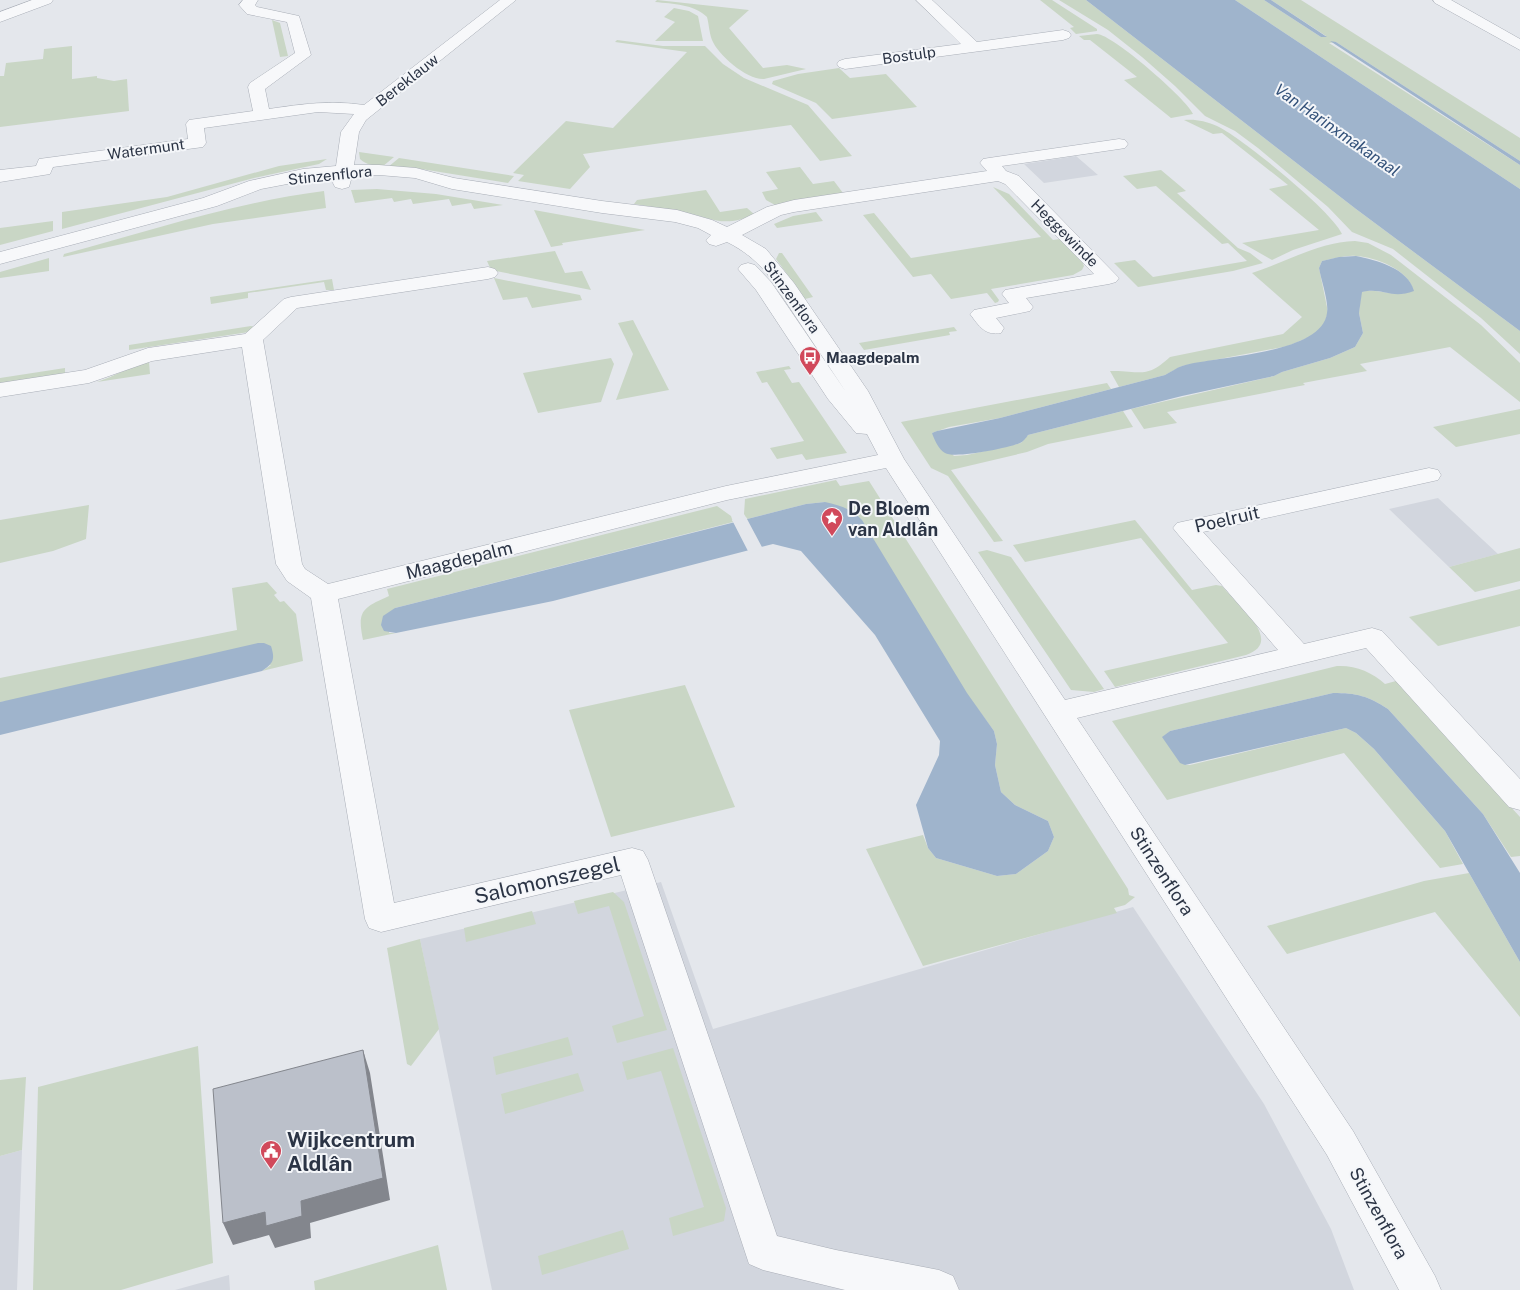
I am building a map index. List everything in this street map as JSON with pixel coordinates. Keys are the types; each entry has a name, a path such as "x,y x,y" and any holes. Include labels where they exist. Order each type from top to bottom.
{"street":[{"path":"0,17 46,0"},
{"path":"251,0 247,5 252,11 294,19 303,55 256,88 262,114"},
{"name":"Bereklauw","path":"343,177 350,132 354,124 509,0"},
{"name":"Bostulp","path":"924,0 974,47"},
{"path":"1440,0 1520,45"},
{"name":"Bostulp","path":"844,64 1063,35"},
{"name":"Watermunt","path":"0,176 44,170 45,163 197,143 195,124 330,106 368,111"},
{"path":"1000,175 989,163 1119,144"},
{"path":"709,244 774,211 794,206 1000,175"},
{"name":"Heggewinde","path":"992,328 981,314 1023,307 1012,294 1109,278 1012,180 1000,175"},
{"name":"Stinzenflora","path":"0,258 210,202 343,177 452,183 602,207 677,216 705,224 728,234 759,253 787,287 857,391 892,459 1340,1143 1421,1290"},
{"name":"Stinzenflora","path":"602,207 666,226 709,244 748,269 764,286 836,394 892,459"},
{"path":"0,390 89,376 148,355 252,339 291,303 488,274"},
{"path":"252,339 289,564 296,575 324,594"},
{"name":"Maagdepalm","path":"324,594 726,492 892,459"},
{"name":"Poelruit","path":"1296,654 1186,528 1429,475"},
{"name":"Salomonszegel","path":"324,594 381,919 632,860 764,1251 836,1269 939,1290"},
{"path":"1058,712 1372,637 1520,799"}],"shaded area":[{"path":"1076,156 1098,175 1044,183 1024,164"},
{"path":"1438,498 1498,554 1449,567 1389,509"},
{"path":"661,882 713,1029 1133,907 1264,1104 1331,1229 1354,1290 492,1290 420,939"},
{"path":"22,1150 17,1290 0,1290 0,1156"},
{"path":"229,1275 230,1290 175,1290"}],"green space":[{"path":"657,0 749,10 729,28 763,68 787,65 806,69 764,79 750,75 734,66 720,53 712,40 707,17 696,9 683,5 655,2"},
{"path":"1040,0 1052,0 1097,29 1097,31 1076,34 1070,28 1074,27"},
{"path":"1059,0 1086,0 1356,209 1520,331 1520,354 1481,318 1393,249 1352,232 1328,207 1258,148 1235,131 1205,116 1175,86 1108,30"},
{"path":"1235,0 1264,0 1321,37 1326,36 1271,0 1301,0 1520,138 1520,161 1336,42 1329,43 1520,165 1520,189"},
{"path":"674,8 689,11 698,16 703,41 655,41 675,22 664,17"},
{"path":"272,20 280,23 288,56 280,57"},
{"path":"1097,34 1118,45 1149,69 1178,96 1193,114 1171,118 1124,80 1137,77 1090,40 1084,40 1079,36"},
{"path":"617,40 663,46 705,46 723,64 744,78 808,105 852,156 820,161 791,125 583,154 590,167 570,189 518,181 524,175 513,173 566,121 613,128 687,52 615,42"},
{"path":"72,46 72,79 97,76 97,78 114,81 127,79 129,111 0,127 0,76 4,76 6,63 43,59 44,49"},
{"path":"839,68 850,78 886,74 917,107 832,119 816,103 772,84 773,81 798,74"},
{"path":"1184,120 1200,121 1217,126 1245,144 1305,193 1335,223 1342,234 1293,250 1272,260 1242,243 1319,230 1269,189 1288,185 1222,133 1213,134"},
{"path":"359,152 394,157 382,167 362,161"},
{"path":"399,158 514,176 508,183 415,168 388,167"},
{"path":"327,159 319,164 254,178 62,229 62,212 167,197 279,166"},
{"path":"800,167 813,184 834,181 843,193 775,205 766,200 762,192 778,189 766,172"},
{"path":"1161,170 1186,191 1177,193 1238,248 1250,253 1263,263 1233,271 1138,287 1114,263 1135,260 1153,277 1247,261 1228,243 1222,244 1156,186 1137,189 1123,176"},
{"path":"993,187 1009,194 1053,240 1060,239 1082,261 1084,266 1082,270 1073,275 991,289 999,300 995,303 987,293 951,299 931,274 913,277 863,215 874,213 911,258 1041,237"},
{"path":"377,189 436,194 503,205 474,209 471,203 452,206 449,199 413,204 411,199 394,202 392,198 355,203 351,190"},
{"path":"706,190 720,212 747,208 754,214 735,221 719,221 684,212 634,204 637,200"},
{"path":"324,191 326,208 213,224 63,257 64,254 225,210 258,202"},
{"path":"534,210 645,230 562,243 563,245 551,247"},
{"path":"816,212 823,221 777,228 774,224 793,216"},
{"path":"53,221 53,231 0,245 0,228"},
{"path":"1355,241 1368,243 1391,255 1481,325 1520,363 1520,402 1450,347 1360,364 1367,371 1167,412 1177,423 1144,429 1131,409 1274,376 1330,358 1355,347 1363,333 1359,313 1361,292 1375,291 1399,294 1413,290 1405,276 1390,266 1373,259 1348,256 1322,261 1319,268 1328,312 1324,325 1314,335 1288,346 1182,366 1165,375 1119,387 1110,371 1148,371 1154,369 1170,357 1283,334 1302,317 1252,273 1328,245"},
{"path":"555,251 565,273 582,271 591,290 491,270 487,261"},
{"path":"779,253 782,253 813,297 805,299 776,259"},
{"path":"49,258 49,271 0,278 0,272"},
{"path":"494,278 580,295 582,300 532,308 527,297 503,300"},
{"path":"332,279 334,290 326,290 324,282 248,293 248,298 211,304 210,297"},
{"path":"633,320 669,390 616,400 633,354 618,323"},
{"path":"251,326 255,327 249,332 129,350 129,345"},
{"path":"954,327 957,331 949,332 950,335 864,350 859,343"},
{"path":"611,358 614,364 601,402 538,413 523,373"},
{"path":"149,362 150,374 97,382 136,366"},
{"path":"789,366 791,369 784,370 792,383 799,382 847,453 806,460 802,454 777,459 770,448 804,441 767,382 762,383 756,372"},
{"path":"65,368 65,373 0,383 0,378"},
{"path":"1107,383 1111,389 1000,418 949,427 932,433 954,456 967,455 1021,443 1028,435 1123,411 1133,427 1048,444 1027,452 951,470 1003,541 994,542 948,476 931,468 901,422"},
{"path":"1520,409 1520,434 1456,447 1433,427"},
{"path":"836,480 840,486 869,481 1128,889 1129,895 1135,897 1125,905 1114,908 1117,913 923,966 866,849 923,835 928,848 936,858 997,876 1016,874 1048,851 1054,837 1048,821 1015,805 1001,792 995,765 997,744 994,731 825,502 806,504 747,519 744,514 745,499"},
{"path":"89,505 86,539 53,551 0,563 0,520"},
{"path":"717,506 731,516 733,522 395,608 389,633 396,633 363,640 361,616 367,608 389,596 387,589"},
{"path":"1135,520 1192,590 1216,585 1222,586 1246,612 1260,632 1261,641 1257,649 1246,655 1115,687 1104,671 1228,643 1141,538 1025,562 1013,545"},
{"path":"1520,548 1520,581 1475,592 1449,567"},
{"path":"987,550 1011,557 1104,689 1094,692 1071,690 978,552"},
{"path":"267,582 277,593 274,595 280,602 284,601 296,614 303,661 262,671 271,665 0,702 0,678 237,630 232,588"},
{"path":"1520,589 1520,626 1438,646 1409,617"},
{"path":"1337,666 1363,670 1385,684 1396,681 1520,817 1520,856 1511,857 1483,814 1388,709 1362,696 1333,693 1170,731 1163,737 1185,765 1190,765 1346,728 1356,733 1374,749 1445,831 1463,864 1440,868 1344,753 1167,800 1112,721"},
{"path":"685,685 735,807 611,837 569,710"},
{"path":"1469,873 1520,962 1520,1017 1435,912 1287,954 1267,926 1424,881"},
{"path":"613,892 624,902 667,1030 617,1043 612,1026 644,1016 609,906 578,914 574,901"},
{"path":"532,911 536,924 466,942 464,928"},
{"path":"420,939 439,1029 411,1066 407,1064 387,948"},
{"path":"568,1037 573,1055 496,1075 493,1057"},
{"path":"198,1046 213,1263 121,1290 33,1290 38,1087"},
{"path":"673,1048 726,1208 724,1221 673,1236 669,1218 704,1207 661,1071 627,1080 622,1062"},
{"path":"578,1073 584,1091 505,1114 501,1094"},
{"path":"26,1077 22,1150 0,1156 0,1080"},
{"path":"623,1230 629,1249 542,1275 538,1256"},
{"path":"438,1245 447,1290 315,1290 314,1281"}],"water":[{"name":"Van Harinxmakanaal","path":"1086,0 1235,0 1520,189 1520,331 1356,209"},
{"path":"1264,0 1271,0 1327,37 1321,37"},
{"path":"1330,41 1336,42 1520,161 1520,165"},
{"path":"1356,256 1390,266 1405,276 1411,283 1414,291 1399,294 1376,291 1362,292 1359,313 1363,333 1355,347 1330,358 1274,376 1182,396 1028,435 1020,443 994,450 959,455 945,453 934,438 932,433 937,431 1000,418 1165,375 1182,366 1265,352 1307,338 1321,327 1327,313 1326,297 1319,268 1322,261"},
{"path":"825,502 845,508 862,520 967,693 994,731 997,744 995,765 1001,792 1015,805 1048,821 1054,837 1048,851 1016,874 997,876 936,858 928,848 916,805 939,755 940,741 875,635 801,551 773,544 553,601 396,633 384,631 381,625 383,616 395,608 806,504"},
{"path":"258,643 271,646 273,654 271,663 262,671 0,735 0,702"},
{"path":"1333,693 1362,696 1388,709 1483,814 1520,873 1520,962 1445,831 1374,749 1356,733 1346,728 1185,765 1180,763 1162,737 1170,731"}],"pier":[{"path":"746,517 763,549 749,553 732,520"}],"building":[{"path":"363,1050 383,1178 301,1201 302,1216 266,1226 265,1212 223,1223 213,1089"}],"place":[{"name":"Maagdepalm","path":"810,376"},
{"name":"De Bloem van Aldlân","path":"832,537"},
{"name":"Wijkcentrum Aldlân","path":"271,1170"}]}
